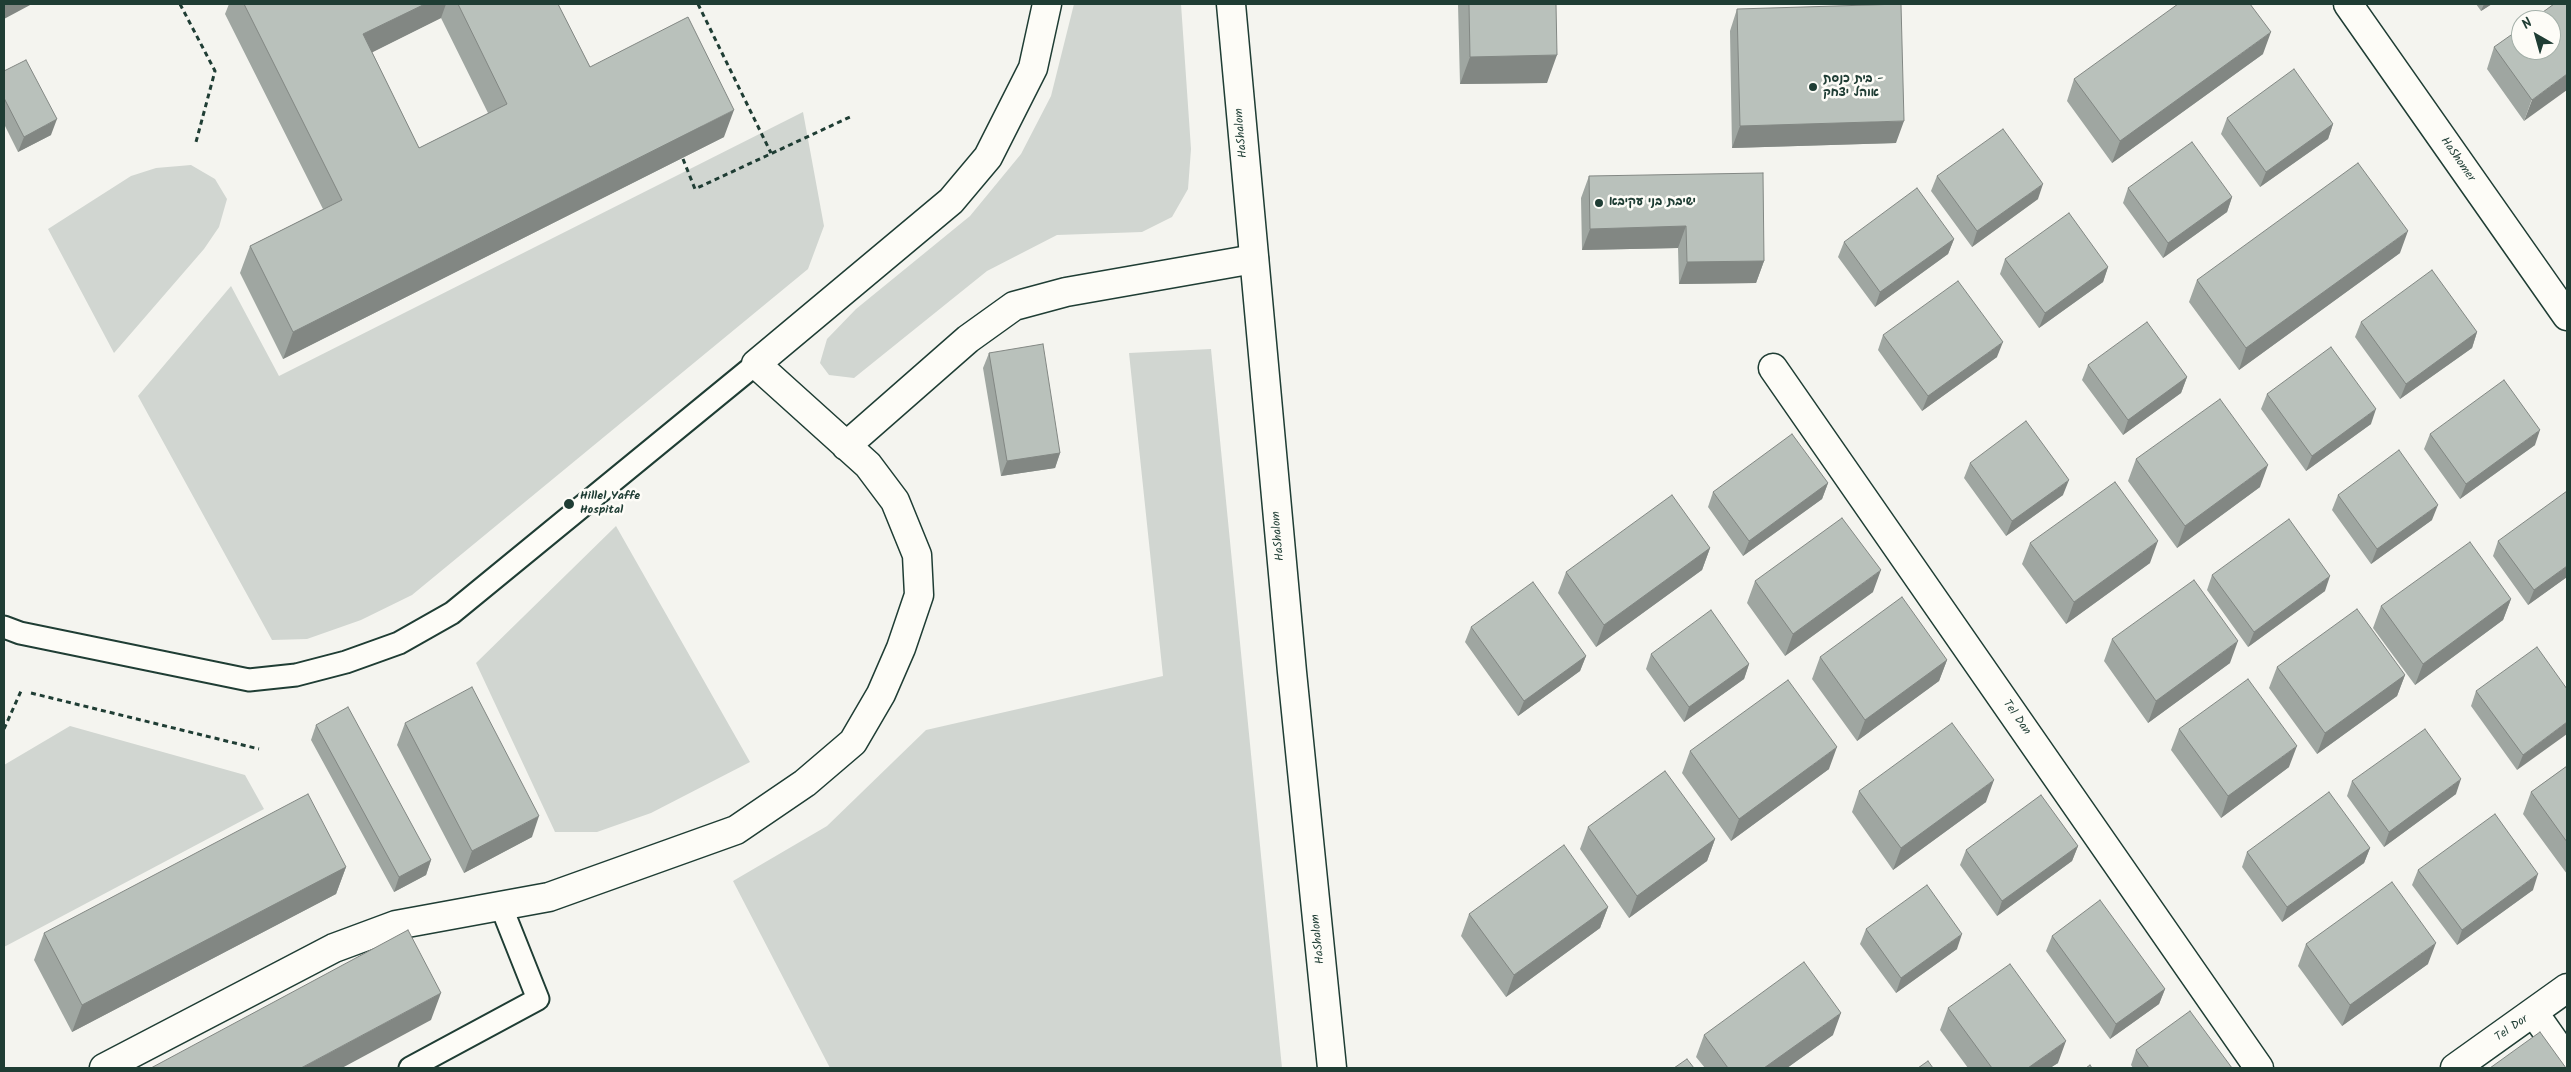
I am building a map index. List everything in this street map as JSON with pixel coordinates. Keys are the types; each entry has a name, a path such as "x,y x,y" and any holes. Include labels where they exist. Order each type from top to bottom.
{"street":[{"path":"104,1068 334,948 396,925 549,897 736,830 805,783 853,742 884,686 901,648 919,595 917,555 895,501 868,466 756,364 950,201 988,157 1033,68 1047,4"},
{"name":"HaShalom","path":"1231,4 1332,1068"},
{"name":"HaShomer","path":"2348,4 2567,316"},
{"path":"846,446 968,339 1014,306 1066,292 1254,259"},
{"name":"Tel Dan","path":"1774,368 2259,1068"},
{"name":"Tel Dor","path":"2455,1068 2567,988"},
{"path":"2534,1013 2567,1060"}],"lane":[{"path":"4,627 20,633 250,680 296,675 346,662 399,643 452,613 756,364"},
{"path":"410,1068 538,1000 502,906"}],"path":[{"path":"180,4 215,71 196,142"},
{"path":"698,4 771,153"},
{"path":"683,159 695,189 850,117"},
{"path":"4,729 21,691"},
{"path":"31,693 259,749"}],"shaded area":[{"path":"1074,4 1181,4 1191,149 1188,189 1172,217 1142,232 1057,235 987,271 854,378 829,375 820,363 827,339 856,309 970,216 1021,154 1051,96"},
{"path":"803,112 824,226 808,269 412,595 361,620 307,639 272,640 138,396 231,286 279,376"},
{"path":"191,165 215,179 227,199 219,227 204,249 114,353 48,229 131,176 156,168"},
{"path":"1211,349 1282,1068 830,1068 733,881 827,826 926,730 1163,676 1129,353"},
{"path":"616,526 750,762 651,813 597,832 555,832 476,663"},
{"path":"70,726 245,775 264,809 4,947 4,765"}],"building":[{"path":"244,4 425,4 363,34 419,148 507,104 458,4 558,4 590,67 688,17 734,110 293,332 250,246 342,200"},
{"path":"1469,4 1556,4 1557,55 1470,57"},
{"name":"בית כנסת - אוהל יצחק","path":"1901,4 1904,121 1740,126 1737,9"},
{"path":"2178,4 2250,4 2271,32 2120,141 2074,79"},
{"path":"2554,4 2567,4 2567,74 2532,100 2494,47 2511,35 2511,60 2561,60 2561,10 2546,10"},
{"path":"26,60 57,119 24,137 4,98 4,71"},
{"path":"2294,69 2333,124 2266,172 2227,118"},
{"path":"2003,129 2043,184 1977,231 1937,176"},
{"path":"2192,142 2232,197 2168,243 2128,188"},
{"path":"2358,163 2408,231 2246,348 2197,280"},
{"path":"1763,173 1764,261 1687,262 1686,226 1590,229 1589,176"},
{"path":"1917,188 1954,239 1880,292 1844,242"},
{"path":"2069,213 2108,267 2045,313 2005,259"},
{"path":"2432,270 2477,332 2406,384 2361,322"},
{"path":"1958,281 2003,342 1928,396 1883,335"},
{"path":"2147,322 2187,377 2128,420 2088,365"},
{"path":"1043,344 1060,453 1007,461 989,353"},
{"path":"2331,347 2376,409 2312,456 2267,394"},
{"path":"2504,380 2540,430 2466,484 2430,434"},
{"path":"2220,399 2268,465 2185,526 2136,459"},
{"path":"2026,421 2069,480 2012,521 1970,463"},
{"path":"1792,434 1828,483 1749,541 1713,492"},
{"path":"2399,450 2438,505 2377,549 2338,495"},
{"path":"2115,482 2158,541 2074,602 2030,543"},
{"path":"2567,491 2567,566 2534,590 2498,541"},
{"path":"1672,495 1710,548 1604,625 1566,572"},
{"path":"1842,518 1881,570 1793,634 1755,581"},
{"path":"2289,519 2330,576 2254,632 2212,575"},
{"path":"2470,542 2511,599 2423,664 2381,606"},
{"path":"2194,580 2238,641 2156,701 2112,639"},
{"path":"1533,582 1586,656 1524,701 1471,627"},
{"path":"1902,597 1947,660 1865,720 1820,657"},
{"path":"2357,609 2405,675 2325,733 2277,667"},
{"path":"1711,610 1749,664 1689,707 1651,654"},
{"path":"2537,647 2567,689 2567,722 2523,755 2476,691"},
{"path":"2248,679 2297,746 2228,796 2179,729"},
{"path":"1788,680 1837,747 1739,819 1690,751"},
{"path":"472,687 539,816 472,851 405,723"},
{"path":"348,707 431,860 399,877 316,725"},
{"path":"1952,723 1994,780 1901,848 1859,791"},
{"path":"2425,729 2461,779 2389,832 2352,781"},
{"path":"2567,766 2567,842 2531,792"},
{"path":"1665,771 1715,839 1637,896 1588,827"},
{"path":"2329,792 2370,848 2287,907 2247,852"},
{"path":"308,794 346,867 82,1005 44,933"},
{"path":"2041,795 2078,846 2002,901 1966,850"},
{"path":"2495,814 2538,874 2462,930 2418,870"},
{"path":"1564,845 1608,907 1514,975 1469,914"},
{"path":"2392,882 2436,943 2350,1005 2306,944"},
{"path":"1927,885 1962,934 1901,978 1866,929"},
{"path":"2100,900 2165,989 2116,1024 2052,936"},
{"path":"408,930 441,993 301,1068 151,1068"},
{"path":"1804,962 1841,1013 1764,1068 1728,1068 1704,1035"},
{"path":"2010,964 2066,1041 2028,1068 1992,1068 1948,1008"},
{"path":"2190,1011 2232,1068 2149,1068 2136,1050"},
{"path":"2540,1032 2566,1068 2490,1068"},
{"path":"1687,1059 1694,1068 1674,1068"},
{"path":"1928,1061 1933,1068 1918,1068"}],"place":[{"name":"בית כנסת - אוהל יצחק","path":"1813,87"},
{"name":"ישיבת בני עקיבא","path":"1599,203"},
{"name":"Hillel Yaffe Hospital","path":"569,504"}]}
